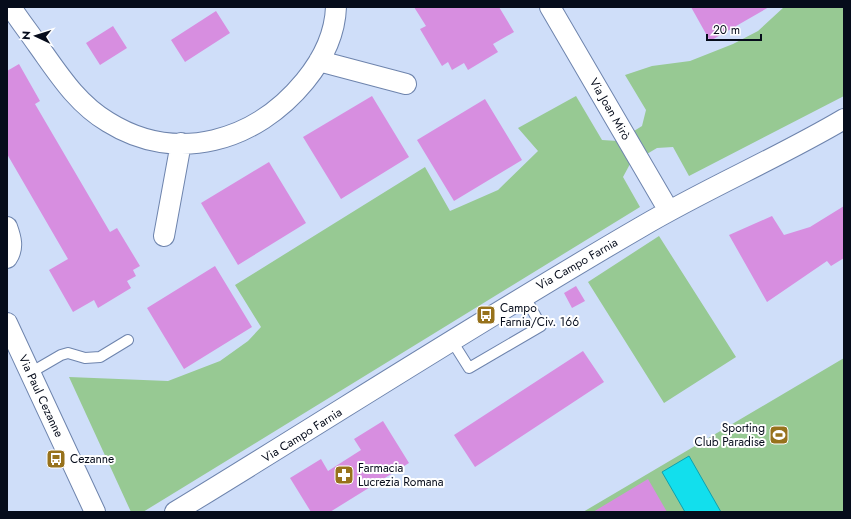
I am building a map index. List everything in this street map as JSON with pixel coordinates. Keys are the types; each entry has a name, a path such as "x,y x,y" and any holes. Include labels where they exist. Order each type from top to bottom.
{"street":[{"path":"11,7 64,83 91,110 107,122 132,134 159,142 181,143 202,142 227,137 259,123 288,99 319,61 334,28 336,7"},
{"name":"Via Joan Mirò","path":"550,7 669,211"},
{"path":"319,61 406,84"},
{"name":"Via Campo Farnia","path":"175,512 524,295 669,211 802,144 844,119"},
{"path":"164,236 181,143"},
{"path":"7,227 11,243 10,254 7,258"},
{"name":"Via Paul Cezanne","path":"7,323 95,512"}],"lane":[{"path":"452,341 469,368 541,326 524,295"},
{"path":"30,373 60,355 68,353 86,358 100,357 128,340"}],"green space":[{"path":"784,7 844,7 844,96 689,176 673,147 657,148 630,164 623,177 640,207 143,512 131,512 69,377 168,381 220,361 248,341 261,327 235,285 425,167 450,211 498,190 538,151 518,128 576,96 602,140 618,141 642,126 646,110 625,75 652,66 690,61 733,44 758,31"},
{"path":"659,236 736,357 664,403 588,282"},
{"name":"Sporting Club Paradise","path":"844,358 844,512 583,512"}],"water":[{"path":"689,456 721,512 685,512 662,472"}],"building":[{"path":"414,7 499,7 514,32 493,44 498,52 468,70 464,63 452,70 448,62 442,66 420,29 426,26"},
{"path":"691,7 769,7 710,41"},
{"path":"216,11 230,33 185,62 171,40"},
{"path":"113,26 127,48 100,65 86,43"},
{"path":"19,64 40,101 35,104 110,232 117,228 140,266 133,270 136,276 127,281 131,288 98,308 94,300 73,312 49,270 68,259 7,154 7,71"},
{"path":"372,96 409,157 341,199 303,137"},
{"path":"485,99 522,160 454,201 417,140"},
{"path":"269,162 306,223 238,265 201,203"},
{"path":"844,206 844,258 831,266 827,261 767,302 729,235 772,216 784,235 810,227"},
{"path":"215,266 252,327 184,369 147,308"},
{"path":"576,286 585,301 572,308 564,293"},
{"path":"583,351 604,382 475,467 454,435"},
{"path":"383,421 409,463 330,512 311,512 290,478 321,459 328,471 361,450 354,439"},
{"path":"648,479 667,512 593,512"}],"place":[{"name":"Campo Farnia/Civ. 166","path":"486,315"},
{"name":"Sporting Club Paradise","path":"779,435"},
{"name":"Cezanne","path":"56,459"},
{"name":"Farmacia Lucrezia Romana","path":"344,475"}]}
